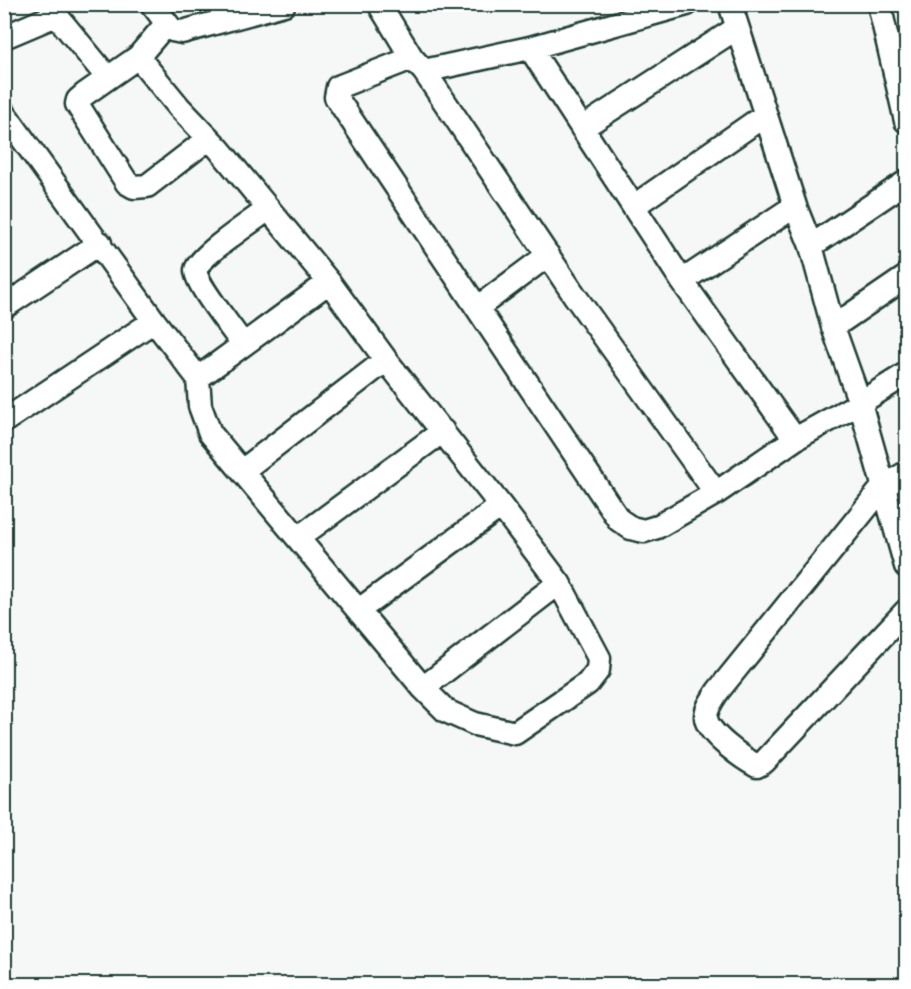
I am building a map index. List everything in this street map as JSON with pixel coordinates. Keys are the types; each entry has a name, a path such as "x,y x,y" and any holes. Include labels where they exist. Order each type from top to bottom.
{"street":[{"path":"152,4 172,30 182,32 284,4"},
{"path":"379,4 548,255 716,493"},
{"path":"687,4 530,48 418,64 338,87 336,97 619,520 631,528 644,531 651,529 716,493 795,439 906,374"},
{"path":"730,4 795,206 811,246 833,327 860,403 906,566"},
{"path":"879,4 906,121"},
{"path":"4,37 52,10 108,78"},
{"path":"166,24 138,57 85,94 77,104 127,183 134,187 147,186 208,139"},
{"path":"582,128 737,27"},
{"path":"530,48 682,281 795,439"},
{"path":"4,113 100,243 154,321 198,378 200,406 210,433 423,688 446,711 475,724 515,734 588,682 598,670 599,658 559,583 386,360 329,282 267,210 219,149 138,57"},
{"path":"634,206 765,115"},
{"path":"811,246 906,182"},
{"path":"682,281 795,206"},
{"path":"243,345 206,293 195,271 208,254 267,210"},
{"path":"4,308 100,243"},
{"path":"477,308 548,255"},
{"path":"833,327 906,277"},
{"path":"198,378 329,282"},
{"path":"4,421 154,321"},
{"path":"242,471 386,360"},
{"path":"298,538 443,431"},
{"path":"906,473 883,487 718,691 706,714 709,726 732,750 748,761 757,766 764,762 906,611"},
{"path":"359,610 501,506"},
{"path":"423,688 559,583"}]}
